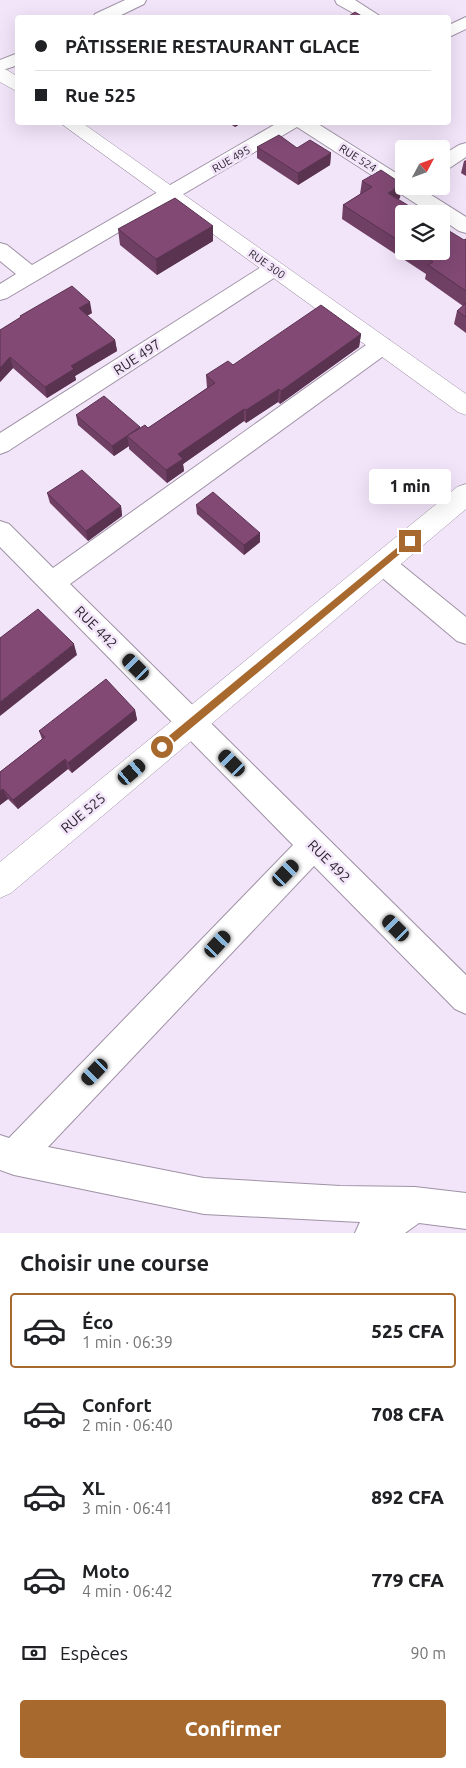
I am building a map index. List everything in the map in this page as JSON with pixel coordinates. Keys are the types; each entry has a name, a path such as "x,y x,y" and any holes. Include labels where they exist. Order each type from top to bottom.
{"street":[{"path":"126,13 138,0"},
{"path":"343,0 370,15"},
{"path":"451,31 466,22"},
{"path":"0,66 15,59"},
{"path":"0,74 15,84"},
{"name":"RUE 300","path":"72,125 466,406"},
{"name":"RUE 495","path":"0,293 288,125"},
{"name":"RUE 524","path":"306,125 395,180"},
{"path":"450,159 466,149"},
{"name":"RUE 524","path":"419,195 466,226"},
{"path":"0,250 30,275"},
{"name":"RUE 497","path":"0,445 273,269"},
{"path":"52,583 382,346"},
{"name":"RUE 525","path":"0,882 466,494"},
{"name":"RUE 442","path":"0,531 191,723"},
{"path":"383,564 466,632"},
{"name":"RUE 492","path":"191,723 466,998"},
{"path":"7,1155 313,845"},
{"path":"7,1155 204,1196 340,1204 415,1205 466,1211"},
{"path":"340,1204 359,1233"},
{"path":"373,1233 415,1205"}],"building":[{"path":"279,135 297,148 310,140 331,153 298,173 257,147"},
{"path":"381,170 395,179 395,188 388,193 407,205 395,205 395,238 343,205 372,187 362,181"},
{"path":"175,198 213,226 156,259 118,229"},
{"path":"450,231 464,240 466,239 466,291 428,265 433,262 430,260 450,260"},
{"path":"72,286 90,302 79,308 115,340 71,366 74,369 45,387 10,357 0,368 0,330 20,316"},
{"path":"466,303 466,317 457,311"},
{"path":"321,305 361,334 281,391 279,389 246,410 244,409 178,454 183,459 166,470 127,436 145,425 148,428 215,383 206,375 228,361 233,365"},
{"path":"104,396 140,427 112,446 76,415"},
{"path":"82,470 121,506 86,531 47,493"},
{"path":"213,492 260,533 244,545 196,505"},
{"path":"38,609 74,644 0,702 0,638"},
{"path":"106,679 135,710 68,763 65,759 13,800 3,789 0,791 0,772 45,737 39,731"}],"route":[{"path":"162,747 410,541"}]}
